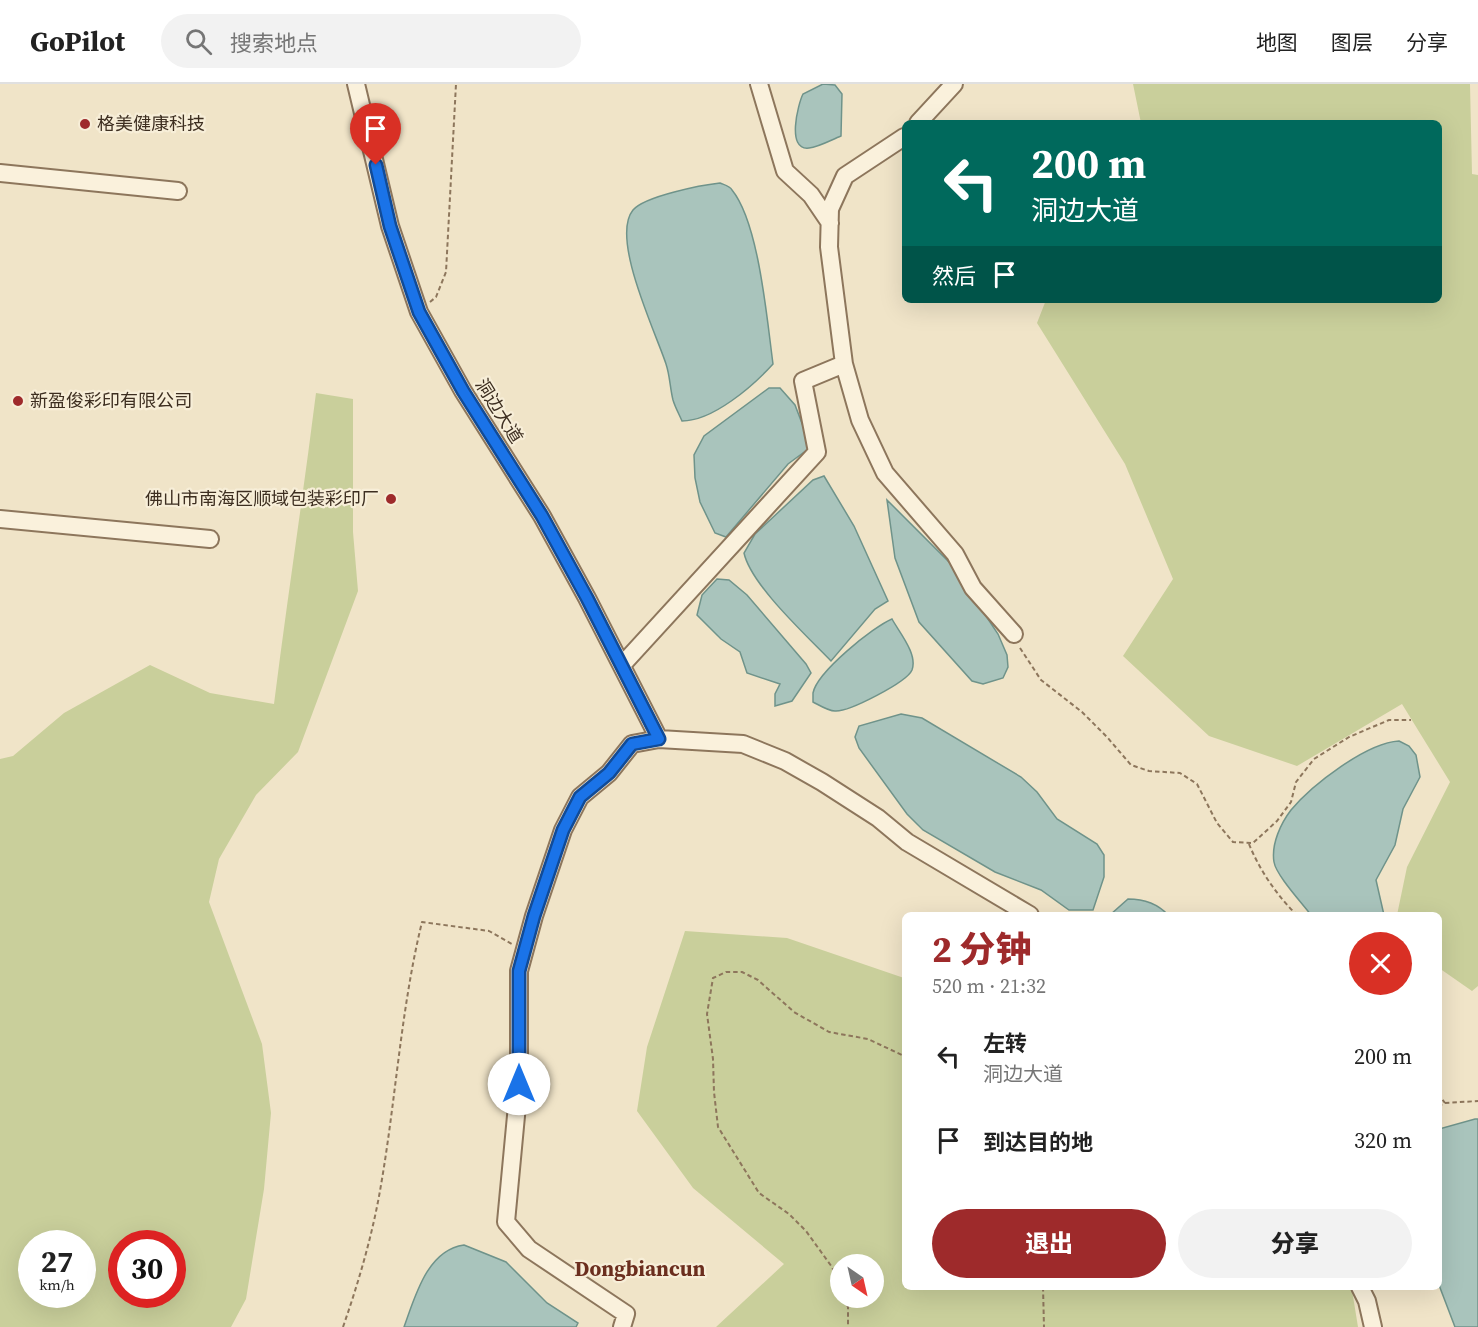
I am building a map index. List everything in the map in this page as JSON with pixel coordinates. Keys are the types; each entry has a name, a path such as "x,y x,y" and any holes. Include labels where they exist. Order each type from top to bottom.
{"street":[{"name":"洞边大道","path":"356,84 390,226 419,312 463,391 542,516 659,739"},
{"path":"759,84 785,171 811,195 830,223"},
{"path":"921,120 954,84"},
{"path":"902,138 845,176 830,209 829,247 844,364 860,420 885,473 955,554 973,588 1014,634"},
{"path":"0,173 178,192"},
{"path":"622,665 817,452 803,381 844,364"},
{"path":"0,519 210,540"},
{"path":"622,1327 626,1314 529,1249 506,1222 519,1084 519,971 563,830 580,797 609,773 632,744 659,739 743,744 785,761 822,782 878,818 907,842 1024,912"},
{"path":"1362,1290 1367,1301 1373,1327"}],"path":[{"path":"419,312 436,297 446,272 456,84"},
{"path":"1014,634 1017,644 1041,680 1082,712 1131,765 1149,771 1180,773 1197,784 1217,823 1233,842 1249,844 1264,834 1291,802 1296,782 1314,759 1349,738 1389,720 1410,720"},
{"path":"1249,844 1268,879 1294,912"},
{"path":"343,1327 366,1254 381,1186 411,968 422,922 489,931 516,947 525,949"},
{"path":"830,1264 806,1231 789,1214 759,1193 718,1127 707,1014 713,978 726,972 742,972 759,980 794,1012 829,1032 868,1039 902,1055"},
{"path":"1442,1099 1445,1103"},
{"path":"1442,1104 1478,1101"},
{"path":"1042,1290 1044,1327"},
{"path":"848,1308 848,1327"}],"green space":[{"path":"1133,84 1470,84 1472,174 1478,175 1478,986 1472,991 1442,970 1442,912 1398,912 1407,867 1450,782 1402,704 1297,766 1209,736 1123,656 1173,579 1125,464 1037,323 1045,303 1442,303 1442,120 1140,120"},
{"path":"316,393 353,399 353,532 358,591 298,752 256,795 219,859 209,902 262,1044 271,1113 264,1189 246,1299 231,1327 0,1327 0,759 13,756 64,713 150,665 210,693 274,704"},
{"path":"685,931 787,938 902,977 902,1290 1352,1290 1358,1327 716,1327 784,1264 693,1188 637,1111 647,1047"}],"water":[{"path":"823,84 835,85 842,94 841,136 817,146 802,147 796,135 801,99 803,94"},
{"path":"720,183 731,189 749,225 765,298 773,364 732,401 706,415 682,421 673,400 666,364 637,286 627,242 627,223 633,210 649,200"},
{"path":"769,388 780,388 795,405 811,447 788,464 726,537 715,533 700,502 695,478 694,455 704,436"},
{"path":"824,476 854,526 888,601 875,609 831,661 768,595 749,566 744,553 755,534 813,480"},
{"path":"887,500 952,565 998,634 1007,655 1008,667 1003,678 983,684 972,681 919,622 895,558"},
{"path":"717,579 729,580 747,595 806,664 811,673 792,701 775,706 775,694 780,684 747,673 740,652 721,639 697,615 702,595"},
{"path":"892,619 907,643 912,657 912,670 908,675 877,695 842,710 829,710 813,702 813,693 817,684 835,662 860,640"},
{"path":"901,714 922,718 1021,777 1037,792 1057,819 1097,844 1104,855 1104,877 1093,910 1069,910 1041,890 995,872 923,830 907,814 859,748 855,737 859,726"},
{"path":"1399,741 1409,746 1416,755 1420,777 1403,809 1395,845 1376,880 1383,912 1309,912 1276,868 1273,855 1280,827 1300,800 1340,767 1371,749"},
{"path":"1128,899 1150,903 1165,912 1113,912"},
{"path":"1478,1119 1478,1327 1455,1327 1441,1290 1442,1128"},
{"path":"464,1245 506,1262 547,1303 578,1323 576,1327 404,1327 418,1289 432,1265 451,1249"}],"place":[{"name":"格美健康科技","path":"85,124"},
{"name":"新盈俊彩印有限公司","path":"18,401"},
{"name":"佛山市南海区顺域包装彩印厂","path":"391,499"}],"district":[{"name":"Dongbiancun","path":"640,1269"}],"route":[{"path":"376,165 390,226 419,312 463,391 542,516 659,739 632,744 609,773 580,797 563,830 534,916 519,971 519,1084"}]}
